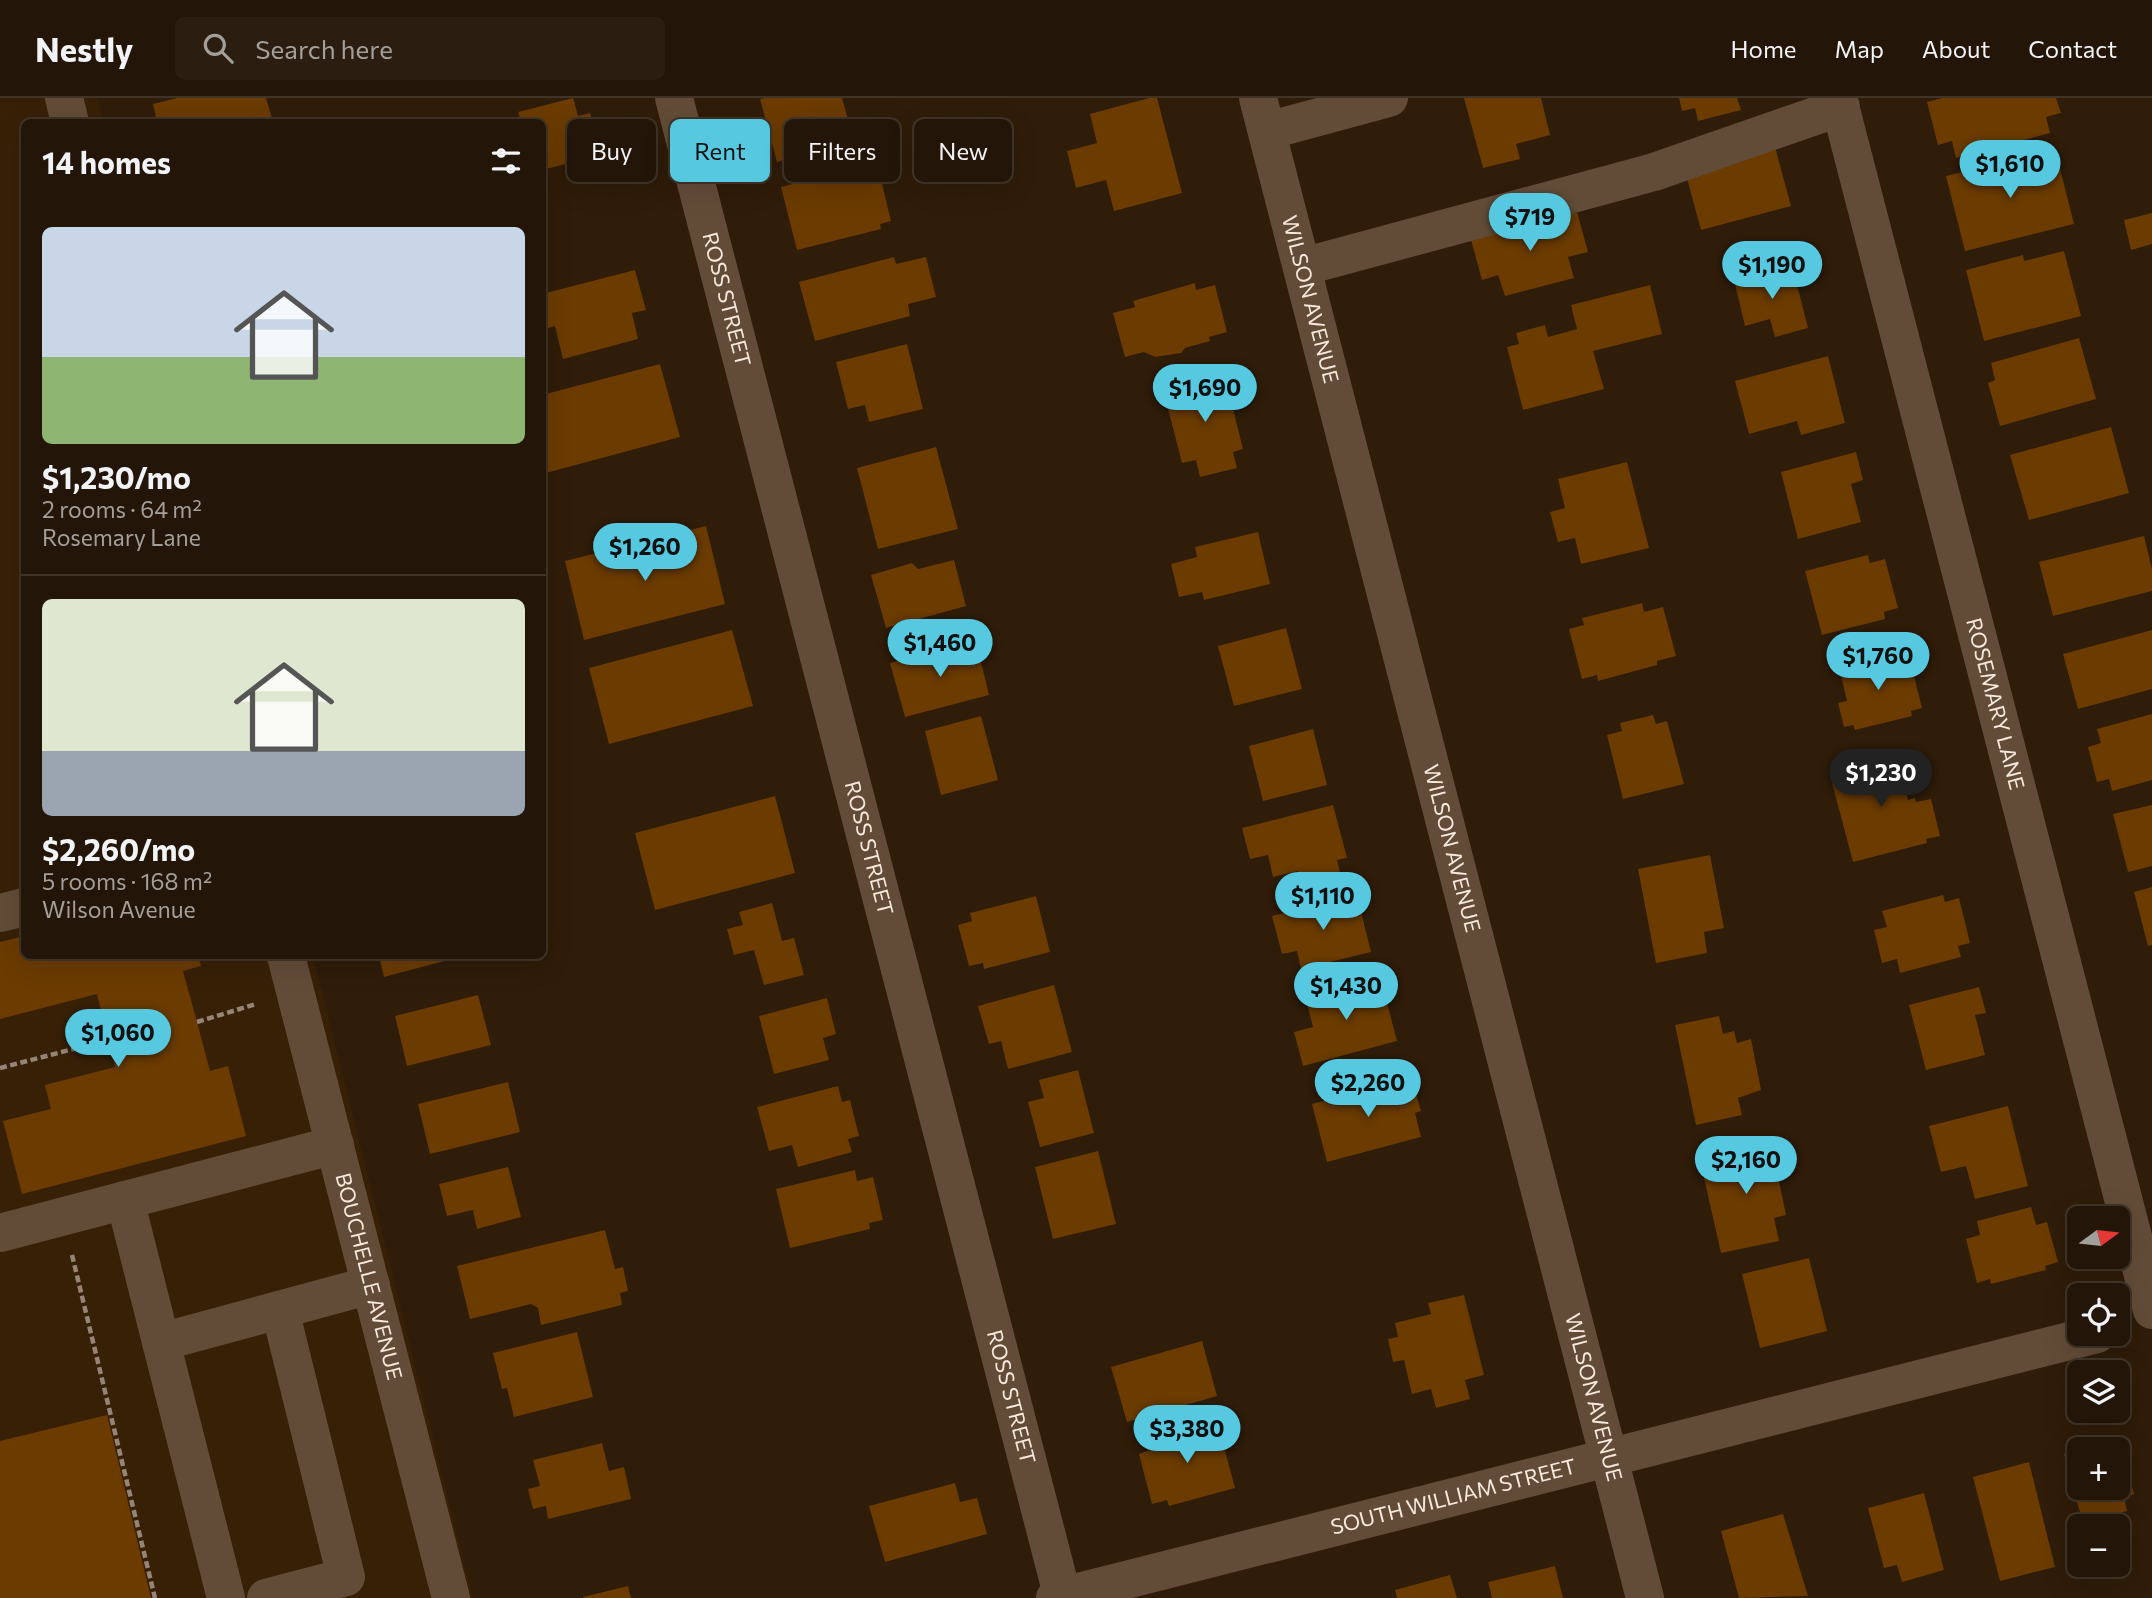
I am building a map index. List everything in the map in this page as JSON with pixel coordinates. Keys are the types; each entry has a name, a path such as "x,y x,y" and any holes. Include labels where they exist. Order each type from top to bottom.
{"street":[{"path":"64,98 69,119"},
{"name":"ROSS STREET","path":"674,98 1060,1597"},
{"path":"1262,114 1389,98"},
{"path":"1302,267 1654,172 1840,102"},
{"name":"ROSEMARY LANE","path":"1840,102 2152,1310"},
{"name":"WILSON AVENUE","path":"1262,114 1645,1598"},
{"path":"0,913 21,908"},
{"name":"BOUCHELLE AVENUE","path":"287,959 450,1598"},
{"path":"0,1233 335,1145"},
{"path":"125,1200 226,1598"},
{"path":"161,1342 371,1285"},
{"path":"266,1598 346,1577 280,1310"},
{"path":"2130,1325 2152,1320"},
{"name":"SOUTH WILLIAM STREET","path":"1060,1597 2067,1341"}],"path":[{"path":"197,1022 295,993"},
{"path":"0,1068 108,1041"},
{"path":"62,1217 155,1598"}],"shaded area":[{"path":"0,98 97,98 103,119 21,119 21,959 314,959 473,1598 0,1598"}],"building":[{"path":"177,98 266,98 272,119 156,119 153,104"},
{"path":"573,98 578,116 590,113 592,119 567,119 567,164 546,169 546,119 520,119 518,112"},
{"path":"842,98 848,119 784,119 784,160 777,162 770,136 770,119 765,119 760,99"},
{"path":"1157,98 1182,193 1114,211 1106,180 1076,188 1067,151 1097,143 1090,114"},
{"path":"1464,98 1541,98 1550,135 1516,144 1520,159 1483,168"},
{"path":"1679,98 1737,98 1741,110 1698,121 1695,108 1682,111"},
{"path":"1942,98 2056,98 2061,113 2046,117 2050,133 1956,158 1952,141 1938,145 1927,102"},
{"path":"1775,147 1791,206 1701,230 1685,171"},
{"path":"2055,149 2074,224 1965,251 1946,176"},
{"path":"801,182 882,182 891,221 880,224 881,229 797,250 781,187"},
{"path":"1577,212 1588,252 1568,257 1574,278 1505,296 1498,275 1482,280 1470,236"},
{"path":"2152,213 2152,244 2131,250 2124,220"},
{"path":"2064,251 2081,316 1984,341 1966,270 2023,255 2024,261"},
{"path":"894,257 896,264 926,257 936,297 908,304 910,316 815,341 799,282"},
{"path":"1792,265 1808,328 1775,337 1770,319 1745,326 1734,280"},
{"path":"635,270 646,310 632,313 638,339 563,359 555,326 546,329 546,293"},
{"path":"1195,283 1196,290 1215,285 1227,332 1209,337 1210,341 1185,348 1181,353 1155,357 1144,352 1125,357 1113,313 1135,307 1133,301"},
{"path":"1650,285 1662,334 1593,351 1604,389 1523,410 1507,347 1519,344 1516,333 1545,325 1548,337 1577,329 1571,305"},
{"path":"2079,338 2096,399 2000,426 1988,383 1995,380 1991,363"},
{"path":"907,344 923,409 869,422 865,405 848,409 836,362"},
{"path":"1828,356 1845,423 1801,435 1797,421 1749,434 1735,381"},
{"path":"660,364 680,437 546,473 546,394"},
{"path":"1224,373 1243,449 1233,452 1237,468 1200,477 1196,460 1182,463 1163,389"},
{"path":"2111,427 2129,493 2029,520 2010,455"},
{"path":"936,447 958,529 878,549 857,468"},
{"path":"1856,452 1863,480 1851,484 1861,522 1798,539 1781,472"},
{"path":"1627,462 1649,548 1581,564 1575,538 1558,542 1550,512 1565,508 1558,479"},
{"path":"706,526 725,604 584,640 565,561"},
{"path":"1258,532 1270,584 1204,600 1202,592 1179,597 1171,564 1197,557 1195,547"},
{"path":"2144,536 2152,569 2152,591 2053,616 2039,562"},
{"path":"1868,555 1870,563 1885,559 1898,608 1884,612 1885,619 1822,635 1805,571"},
{"path":"954,560 966,606 886,628 871,575 912,563 918,569"},
{"path":"1642,603 1644,612 1663,607 1676,656 1657,661 1657,665 1598,681 1597,675 1582,679 1569,629 1584,625 1582,618"},
{"path":"1286,628 1302,689 1234,706 1218,646"},
{"path":"732,630 753,706 609,744 589,668"},
{"path":"2152,630 2152,689 2078,709 2063,654"},
{"path":"976,641 989,695 905,717 890,663"},
{"path":"1897,653 1902,671 1912,668 1922,708 1911,711 1912,716 1855,730 1853,725 1844,727 1838,703 1847,701 1839,667"},
{"path":"2152,714 2152,780 2112,791 2109,779 2097,782 2088,747 2101,743 2097,729"},
{"path":"1653,715 1656,724 1667,721 1684,784 1623,799 1607,735 1622,731 1620,723"},
{"path":"981,716 998,780 941,795 925,731"},
{"path":"1313,729 1327,785 1263,801 1249,746"},
{"path":"1895,749 1908,800 1915,798 1916,802 1931,799 1940,836 1926,839 1927,843 1853,862 1831,779 1855,773 1852,761"},
{"path":"775,796 795,873 655,910 635,833"},
{"path":"1333,805 1347,858 1337,860 1342,880 1303,890 1298,871 1273,877 1268,855 1250,859 1242,828"},
{"path":"2152,805 2152,866 2128,872 2113,814"},
{"path":"1710,855 1724,928 1704,932 1707,953 1656,963 1638,869"},
{"path":"2152,887 2152,945 2148,946 2134,892"},
{"path":"1357,895 1371,952 1301,969 1297,951 1282,954 1272,916"},
{"path":"1943,895 1945,902 1959,898 1970,943 1958,946 1961,957 1900,973 1897,959 1882,963 1874,930 1887,927 1882,911"},
{"path":"1036,896 1050,952 984,969 983,963 969,966 958,925 972,921 970,913"},
{"path":"772,903 782,941 794,938 804,975 764,985 754,950 734,955 727,929 743,925 739,912"},
{"path":"21,937 21,959 199,959 201,966 183,971 210,1071 228,1066 246,1136 22,1194 3,1121 51,1109 45,1085 115,1067 97,994 0,1019 0,942"},
{"path":"380,959 452,959 384,977"},
{"path":"1380,977 1397,1041 1303,1066 1294,1032 1313,1027 1305,996"},
{"path":"1054,985 1072,1052 1008,1069 1001,1041 989,1044 978,1006"},
{"path":"1979,987 1986,1013 1975,1015 1985,1055 1926,1070 1909,1005"},
{"path":"478,995 491,1045 407,1066 395,1016"},
{"path":"827,998 836,1034 823,1038 829,1060 774,1074 759,1016"},
{"path":"1719,1016 1723,1034 1734,1031 1737,1043 1751,1039 1761,1090 1738,1098 1742,1115 1696,1125 1675,1025"},
{"path":"1078,1070 1094,1133 1040,1147 1028,1102 1044,1098 1039,1080"},
{"path":"1411,1077 1421,1111 1415,1113 1421,1137 1327,1162 1312,1104"},
{"path":"508,1082 520,1132 430,1154 418,1104"},
{"path":"838,1086 842,1102 850,1100 859,1136 848,1139 852,1152 798,1167 792,1145 769,1151 757,1107"},
{"path":"2008,1106 2028,1186 1975,1199 1966,1166 1941,1172 1929,1126"},
{"path":"1772,1144 1773,1150 1785,1147 1790,1169 1777,1172 1786,1215 1774,1218 1779,1241 1721,1253 1700,1160"},
{"path":"1098,1151 1116,1224 1053,1239 1035,1167"},
{"path":"508,1167 521,1217 477,1229 473,1210 447,1216 439,1184"},
{"path":"855,1170 857,1181 873,1177 883,1220 869,1223 870,1229 790,1248 776,1189"},
{"path":"2031,1207 2036,1225 2047,1222 2058,1262 2045,1266 2046,1270 1991,1284 1990,1279 1977,1283 1966,1239 1980,1235 1977,1221"},
{"path":"605,1230 615,1269 623,1267 628,1291 620,1293 622,1305 541,1325 538,1308 531,1304 470,1319 457,1266"},
{"path":"1809,1258 1827,1331 1760,1348 1742,1274"},
{"path":"1464,1295 1484,1375 1465,1380 1470,1399 1436,1408 1431,1389 1412,1394 1404,1360 1393,1362 1388,1339 1398,1337 1395,1323 1431,1314 1428,1303"},
{"path":"577,1332 593,1397 514,1417 507,1388 502,1389 493,1353"},
{"path":"1202,1341 1217,1396 1127,1422 1111,1367"},
{"path":"107,1415 151,1598 0,1598 0,1441"},
{"path":"1217,1421 1235,1488 1169,1506 1167,1500 1152,1504 1139,1454 1153,1449 1150,1439"},
{"path":"602,1443 609,1471 624,1467 631,1499 548,1519 546,1506 533,1509 528,1489 540,1486 533,1460"},
{"path":"2029,1462 2055,1567 2000,1581 1973,1477"},
{"path":"2130,1479 2134,1494 2130,1495"},
{"path":"955,1483 960,1502 977,1498 987,1534 885,1562 869,1506"},
{"path":"1924,1493 1944,1570 1902,1582 1897,1565 1884,1568 1868,1508"},
{"path":"2077,1500 2125,1500 2127,1511 2116,1514 2081,1514"},
{"path":"1783,1514 1808,1596 1739,1598 1721,1531"},
{"path":"1555,1566 1563,1598 1492,1598 1488,1582"},
{"path":"1450,1575 1457,1598 1397,1598 1395,1590"},
{"path":"628,1586 631,1598 583,1598 583,1597"}]}
